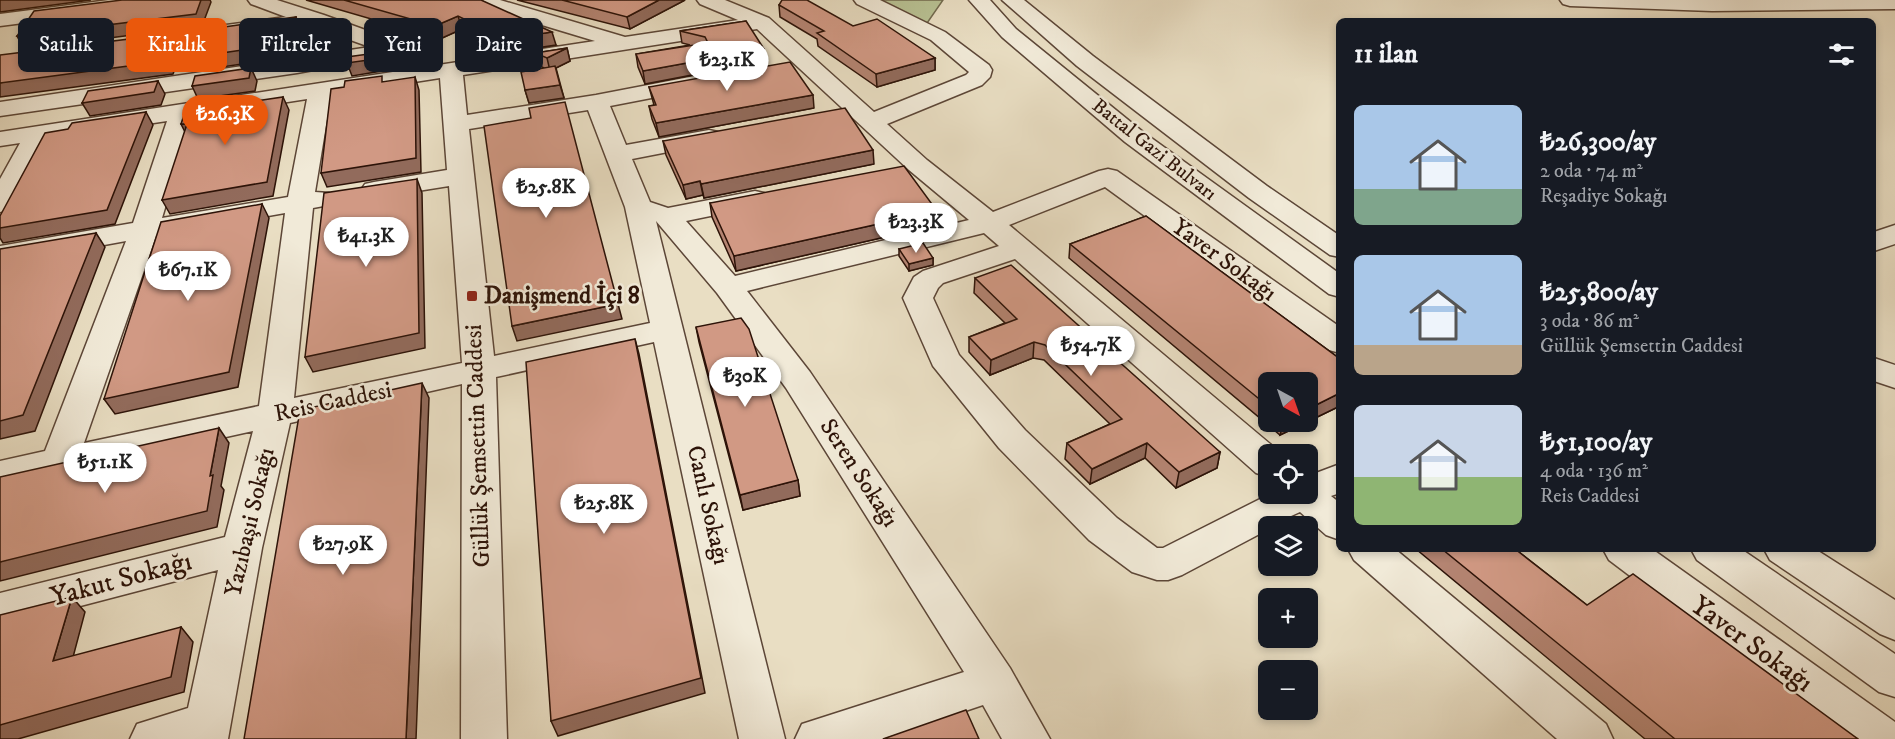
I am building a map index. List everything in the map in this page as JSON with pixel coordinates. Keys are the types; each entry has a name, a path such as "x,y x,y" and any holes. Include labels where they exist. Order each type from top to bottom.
{"street":[{"path":"4,29 29,17 156,0"},
{"path":"258,0 314,18"},
{"path":"707,0 762,22 806,63 855,116 1020,248 1258,454"},
{"path":"855,116 974,80 979,77 981,70 938,36 864,0"},
{"name":"Battal Gazi Bulvarı","path":"979,0 1009,33 1134,137 1336,285"},
{"name":"Battal Gazi Bulvarı","path":"1012,0 1085,62 1258,192 1336,246"},
{"path":"1570,0 1712,5 1895,3"},
{"path":"494,2 627,44"},
{"path":"0,139 762,22"},
{"path":"118,46 239,30"},
{"path":"782,67 806,63"},
{"path":"443,67 451,70"},
{"name":"Güllük Şemsettin Caddesi","path":"451,70 479,370 484,739"},
{"path":"0,109 256,72"},
{"path":"290,95 296,72"},
{"path":"456,124 596,102 712,80"},
{"name":"Yazıbaşıi Sokağı","path":"206,731 242,548 275,414 300,202 320,90"},
{"name":"Canlı Sokağı","path":"596,102 619,154 653,212 667,329 762,739"},
{"path":"59,461 144,231 182,111"},
{"path":"619,154 733,133"},
{"path":"0,204 37,134"},
{"path":"884,172 918,165"},
{"path":"0,255 461,176"},
{"name":"Yaver Sokağı","path":"990,223 1108,177 1336,340"},
{"path":"653,212 781,193"},
{"name":"Seren Sokağı","path":"653,212 728,287 798,380 994,682 1027,739"},
{"path":"728,287 990,223"},
{"path":"1876,242 1895,233"},
{"path":"1020,248 933,277 920,290 918,298 945,359 1012,439 1103,529 1146,561 1168,564 1284,504"},
{"name":"Reis Caddesi","path":"0,474 667,329"},
{"path":"1876,370 1895,377"},
{"path":"1318,487 1336,479"},
{"path":"1315,504 1336,522"},
{"name":"Yakut Sokağı","path":"0,610 242,548"},
{"path":"1372,552 1590,739"},
{"name":"Yaver Sokağı","path":"1627,552 1882,739"},
{"path":"1715,552 1895,678"},
{"path":"1789,552 1895,622"},
{"path":"818,739 994,682"},
{"path":"153,739 206,731"}],"green space":[{"path":"875,0 943,0 925,26"}],"building":[{"path":"122,0 201,0 196,14 163,18 126,18 126,23 114,24 114,18 29,18 34,11"},
{"path":"344,0 481,0 521,18 462,18 458,16 443,23 443,18 407,18"},
{"path":"562,0 659,0 627,17"},
{"path":"782,0 807,0 853,26 877,19 935,58 876,74 817,33 824,31 779,5"},
{"path":"746,21 764,49 643,71 636,54 708,43 705,37 680,31"},
{"path":"239,25 239,51 227,52 227,27"},
{"path":"543,28 552,32 543,33"},
{"path":"126,39 126,66 114,68 114,41"},
{"path":"567,48 547,58 543,56 543,52"},
{"path":"18,53 18,72 83,72 0,83 0,55"},
{"path":"364,55 364,61 352,62 352,56"},
{"path":"790,62 813,95 656,123 649,106 656,105 649,87"},
{"path":"555,66 560,85 525,90 521,72 543,72 543,68"},
{"path":"239,70 239,72 250,72 249,78 192,86 195,76"},
{"path":"382,76 382,82 415,77 416,158 321,173 331,89 344,87 345,81"},
{"path":"158,81 154,92 82,103 88,91"},
{"path":"244,97 242,103 283,97 267,182 162,200 187,124 181,124 187,106"},
{"path":"565,102 618,304 512,326 484,126 531,118 529,108"},
{"path":"845,108 873,150 701,184 700,181 683,185 663,141"},
{"path":"146,112 107,210 0,228 0,216 45,133 68,129 72,123"},
{"path":"904,166 937,211 734,256 710,203"},
{"path":"417,179 419,333 305,357 324,193"},
{"path":"262,204 229,372 104,399 161,222"},
{"path":"1146,216 1336,356 1336,395 1318,404 1318,372 1258,372 1258,398 1070,244"},
{"path":"96,233 23,415 0,421 0,249"},
{"path":"923,243 933,258 909,264 899,249"},
{"path":"1011,265 1220,452 1179,472 1147,443 1092,469 1067,443 1122,419 1045,345 1034,342 991,360 969,337 1017,319 975,278"},
{"path":"741,318 749,329 798,480 740,495 696,327"},
{"path":"635,339 701,678 551,721 526,362"},
{"path":"422,383 406,739 244,739 300,410"},
{"path":"219,428 210,476 213,475 207,511 0,562 0,477"},
{"path":"1446,552 1519,552 1587,605 1633,574 1858,739 1675,739"},
{"path":"72,597 53,661 181,627 171,677 0,725 0,615"},
{"path":"966,710 979,739 883,739"}],"place":[{"name":"Danişmend İçi 8","path":"472,296"}]}
